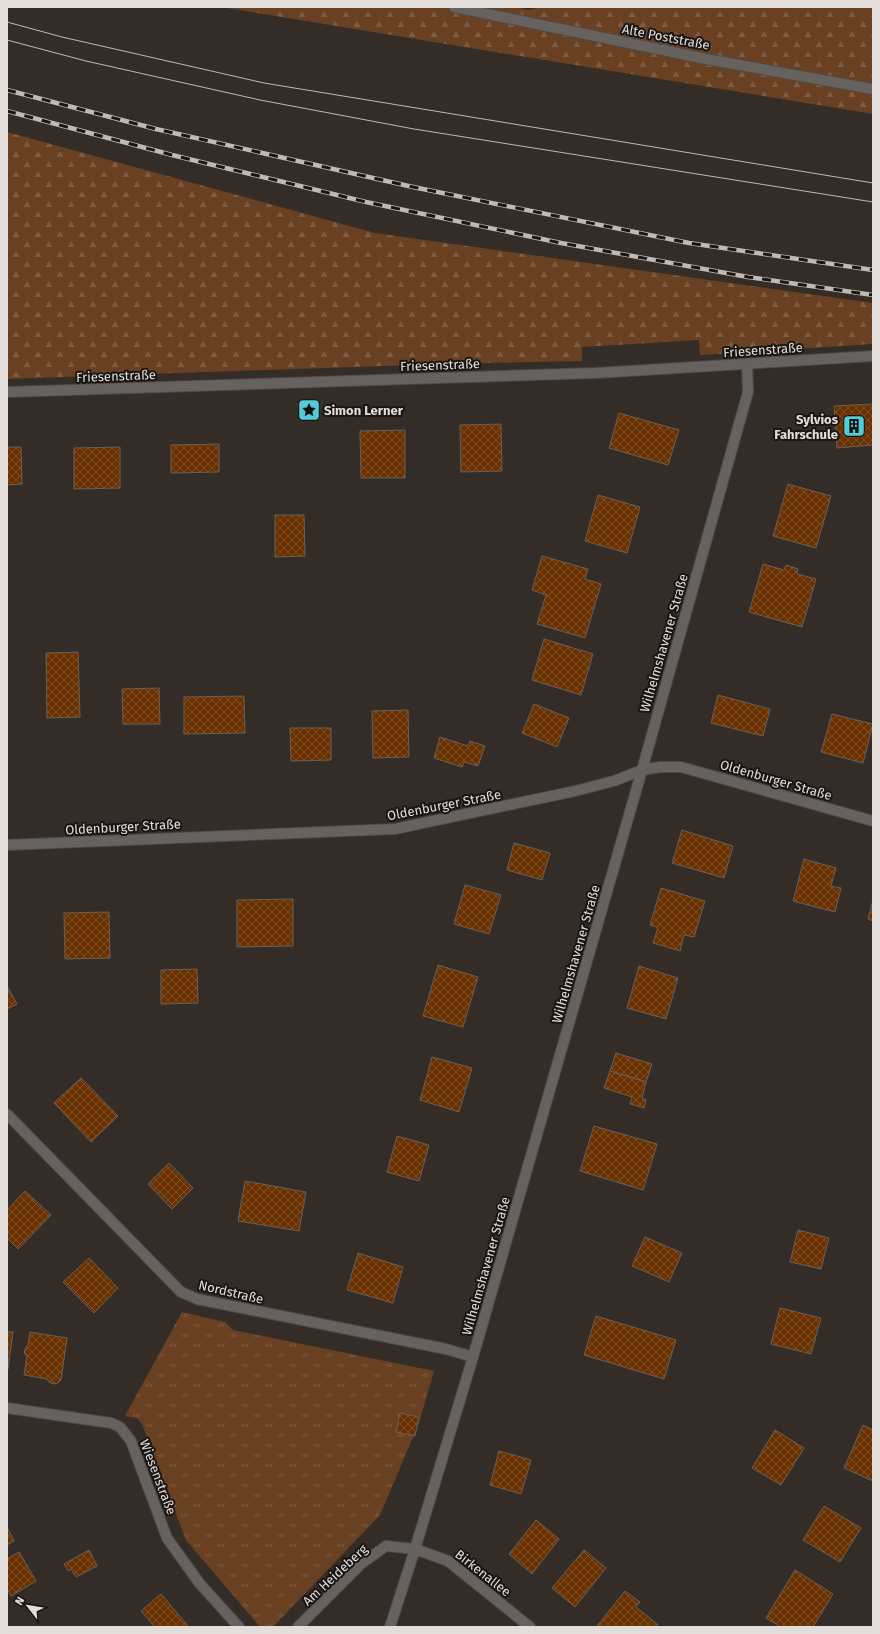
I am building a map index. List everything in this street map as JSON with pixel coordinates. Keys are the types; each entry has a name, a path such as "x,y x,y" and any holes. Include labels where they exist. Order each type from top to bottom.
{"street":[{"name":"Alte Poststraße","path":"454,7 706,58 873,89"},
{"name":"Friesenstraße","path":"7,392 573,374 873,356"},
{"name":"Wilhelmshavener Straße","path":"390,1627 473,1357 642,770 746,400 749,386 747,364"},
{"name":"Oldenburger Straße","path":"7,845 395,829 575,791 614,781 642,770 660,766 681,767 873,821"},
{"name":"Nordstraße","path":"7,1114 181,1292 197,1300 446,1349 473,1357"},
{"name":"Wiesenstraße","path":"7,1408 111,1423 120,1428 131,1441 167,1538 200,1584 239,1627"},
{"name":"Am Heideberg","path":"298,1627 361,1564 386,1546 415,1549"},
{"name":"Birkenallee","path":"415,1549 448,1561 530,1627"}],"green space":[{"path":"221,7 515,7 529,10 540,7 873,7 873,114"},
{"path":"7,132 375,233 873,303 873,344 700,355 699,340 582,347 582,361 438,364 7,379"},
{"path":"182,1312 225,1322 233,1330 434,1371 419,1423 380,1515 273,1627 260,1627 186,1540 142,1424 137,1418 125,1416"}],"building":[{"name":"Sylvios Fahrschule","path":"873,404 873,445 837,448 834,406"},
{"path":"619,413 679,430 668,465 609,448"},
{"path":"501,424 502,471 461,472 460,425"},
{"path":"405,430 405,478 361,478 360,431"},
{"path":"219,444 219,472 171,473 171,445"},
{"path":"7,447 21,447 22,484 7,485"},
{"path":"120,447 120,488 74,489 74,448"},
{"path":"788,484 831,496 816,548 773,536"},
{"path":"598,495 640,507 627,553 585,541"},
{"path":"275,515 304,515 305,556 275,557"},
{"path":"542,556 588,569 585,579 601,584 585,638 537,624 546,595 532,590"},
{"path":"763,564 784,570 786,565 798,569 797,574 816,579 802,627 749,612"},
{"path":"544,639 593,654 581,695 532,680"},
{"path":"78,652 80,717 47,718 46,653"},
{"path":"159,688 160,724 123,724 122,689"},
{"path":"718,695 770,709 763,736 711,723"},
{"path":"244,696 245,733 184,734 184,697"},
{"path":"534,704 569,718 557,747 522,733"},
{"path":"408,710 409,757 373,758 372,711"},
{"path":"832,714 873,724 863,763 821,752"},
{"path":"290,728 331,728 331,760 291,761"},
{"path":"440,737 468,746 470,741 485,746 478,766 464,762 462,767 434,758"},
{"path":"682,830 733,846 724,878 672,863"},
{"path":"514,843 550,853 542,880 507,870"},
{"path":"804,859 836,868 831,886 841,888 835,912 793,901"},
{"path":"465,885 501,895 489,934 454,924"},
{"path":"661,888 705,901 694,937 684,935 680,951 653,943 658,927 650,925"},
{"path":"293,899 293,946 237,947 237,900"},
{"path":"873,900 873,921 868,919"},
{"path":"109,912 110,958 65,959 64,913"},
{"path":"438,965 478,977 463,1027 423,1016"},
{"path":"639,966 678,978 666,1019 627,1008"},
{"path":"197,969 198,1003 161,1004 161,970"},
{"path":"7,986 17,1004 7,1009"},
{"path":"616,1053 652,1064 646,1082 610,1071"},
{"path":"432,1057 472,1068 459,1112 420,1100"},
{"path":"610,1071 646,1082 642,1098 646,1100 644,1108 630,1104 632,1097 604,1088"},
{"path":"81,1078 118,1116 91,1142 54,1103"},
{"path":"594,1126 657,1144 643,1190 580,1171"},
{"path":"397,1136 429,1145 419,1181 387,1172"},
{"path":"169,1163 193,1188 172,1209 148,1184"},
{"path":"245,1181 306,1192 299,1231 238,1221"},
{"path":"25,1191 51,1215 18,1249 7,1238 7,1210"},
{"path":"798,1230 829,1238 821,1269 790,1262"},
{"path":"645,1237 682,1253 669,1282 632,1266"},
{"path":"358,1253 403,1267 393,1303 347,1290"},
{"path":"89,1258 118,1288 94,1313 63,1282"},
{"path":"780,1308 821,1318 811,1354 771,1344"},
{"path":"596,1316 676,1340 664,1379 584,1355"},
{"path":"7,1332 13,1332 8,1369 7,1369"},
{"path":"30,1332 67,1338 61,1380 56,1384 50,1383 47,1379 24,1375 27,1356 24,1353 28,1345"},
{"path":"400,1413 419,1417 415,1436 396,1432"},
{"path":"863,1425 873,1430 873,1481 844,1468"},
{"path":"775,1430 804,1448 781,1485 752,1468"},
{"path":"499,1451 531,1460 521,1494 490,1485"},
{"path":"824,1506 861,1528 840,1562 803,1540"},
{"path":"536,1520 559,1539 532,1574 509,1554"},
{"path":"7,1527 14,1541 7,1545"},
{"path":"89,1550 97,1566 76,1577 71,1569 68,1571 64,1564"},
{"path":"584,1550 606,1568 575,1607 552,1588"},
{"path":"19,1552 36,1581 11,1596 7,1588 7,1559"},
{"path":"795,1570 833,1594 813,1627 781,1627 766,1618"},
{"path":"625,1591 640,1602 636,1607 658,1625 656,1627 597,1626"},
{"path":"161,1594 189,1627 155,1627 141,1611"}],"tram line":[{"path":"7,22 62,37 264,83 873,183"},
{"path":"7,40 86,61 260,100 414,129 873,202"}],"railway":[{"path":"7,90 156,129 413,187 689,243 873,270"},
{"path":"7,111 172,155 366,202 561,243 748,277 873,295"}],"place":[{"name":"Simon Lerner","path":"309,410"},
{"name":"Sylvios Fahrschule","path":"854,426"}]}
